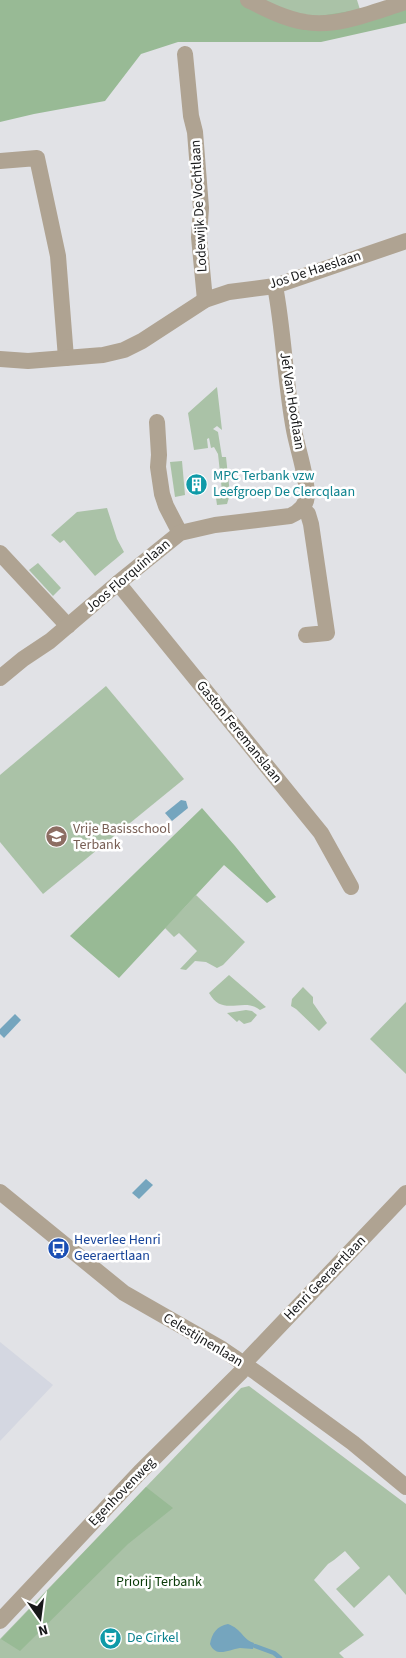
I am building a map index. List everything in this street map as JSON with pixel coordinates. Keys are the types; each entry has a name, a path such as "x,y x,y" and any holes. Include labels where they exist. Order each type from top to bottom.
{"street":[{"path":"248,0 272,12 308,23 337,22 406,2"},
{"name":"Lodewijk De Vochtlaan","path":"185,54 191,116 195,132 201,208 199,237 205,300"},
{"path":"0,161 36,152 58,256 66,358"},
{"name":"Jos De Haeslaan","path":"0,359 28,361 103,355 124,350 142,342 205,300 229,292 275,286 406,241"},
{"name":"Jef Van Hooflaan","path":"275,286 294,429 302,461 307,494 302,508"},
{"path":"157,422 158,467 162,494 180,534"},
{"path":"302,508 308,514 311,524 327,638 306,635"},
{"name":"Joos Florquinlaan","path":"0,678 68,626 180,534 215,525 290,516 298,513 302,508"},
{"path":"0,553 68,626"},
{"name":"Gaston Feremanslaan","path":"118,583 321,833 351,887"},
{"name":"Celestijnenlaan","path":"0,1192 124,1293 222,1349 352,1443 406,1488"},
{"name":"Henri Geeraertlaan","path":"245,1365 253,1353 406,1193"},
{"name":"Egenhovenweg","path":"0,1621 140,1472 241,1372 245,1365"}],"shaded area":[{"path":"0,1342 53,1385 0,1441"}],"green space":[{"path":"0,0 248,0 295,20 406,2 406,23 321,42 178,42 141,54 105,101 0,122"},
{"path":"248,0 357,0 362,16 307,23"},
{"path":"217,387 222,430 217,426 213,429 218,432 222,457 226,457 230,494 227,504 217,505 215,491 222,491 218,454 214,447 211,448 209,438 207,439 208,448 194,450 188,413"},
{"path":"182,461 185,495 175,497 170,462"},
{"path":"107,508 117,539 124,552 95,576 64,540 60,543 51,535 77,512"},
{"path":"38,563 61,588 53,596 29,570"},
{"name":"Vrije Basisschool Terbank","path":"106,686 184,779 43,894 0,842 0,775"},
{"path":"202,808 276,897 267,903 224,865 119,978 70,936"},
{"path":"196,895 245,942 223,965 217,968 206,962 195,961 186,970 180,969 197,951 179,933 174,937 165,928"},
{"path":"229,975 266,1007 260,1010 254,1006 247,1005 227,1006 215,1000 209,993"},
{"path":"303,987 313,997 313,1003 327,1023 319,1031 291,1006 292,999"},
{"path":"406,1002 406,1074 370,1039"},
{"path":"252,1011 257,1015 251,1022 244,1024 239,1020 237,1022 227,1013"},
{"name":"Priorij Terbank","path":"249,1386 406,1504 406,1595 389,1575 354,1608 336,1589 360,1568 345,1551 328,1564 314,1580 364,1635 339,1653 344,1658 0,1658 0,1639 241,1388"},
{"path":"146,1487 173,1508 128,1544 20,1651 1,1639"}],"water":[{"path":"181,800 186,801 188,808 172,821 165,813"},
{"path":"15,1014 21,1020 4,1038 0,1034 0,1029"},
{"path":"146,1179 153,1185 139,1199 132,1193"},
{"path":"228,1624 233,1626 250,1642 254,1643 253,1649 240,1648 219,1652 213,1648 210,1644 214,1633 221,1626"}],"waterway":[{"path":"255,1646 274,1653 280,1658"}],"place":[{"name":"MPC Terbank vzw Leefgroep De Clercqlaan","path":"197,484"},
{"name":"Vrije Basisschool Terbank","path":"57,837"},
{"name":"Heverlee Henri Geeraertlaan","path":"58,1248"},
{"name":"De Cirkel","path":"111,1638"}]}
